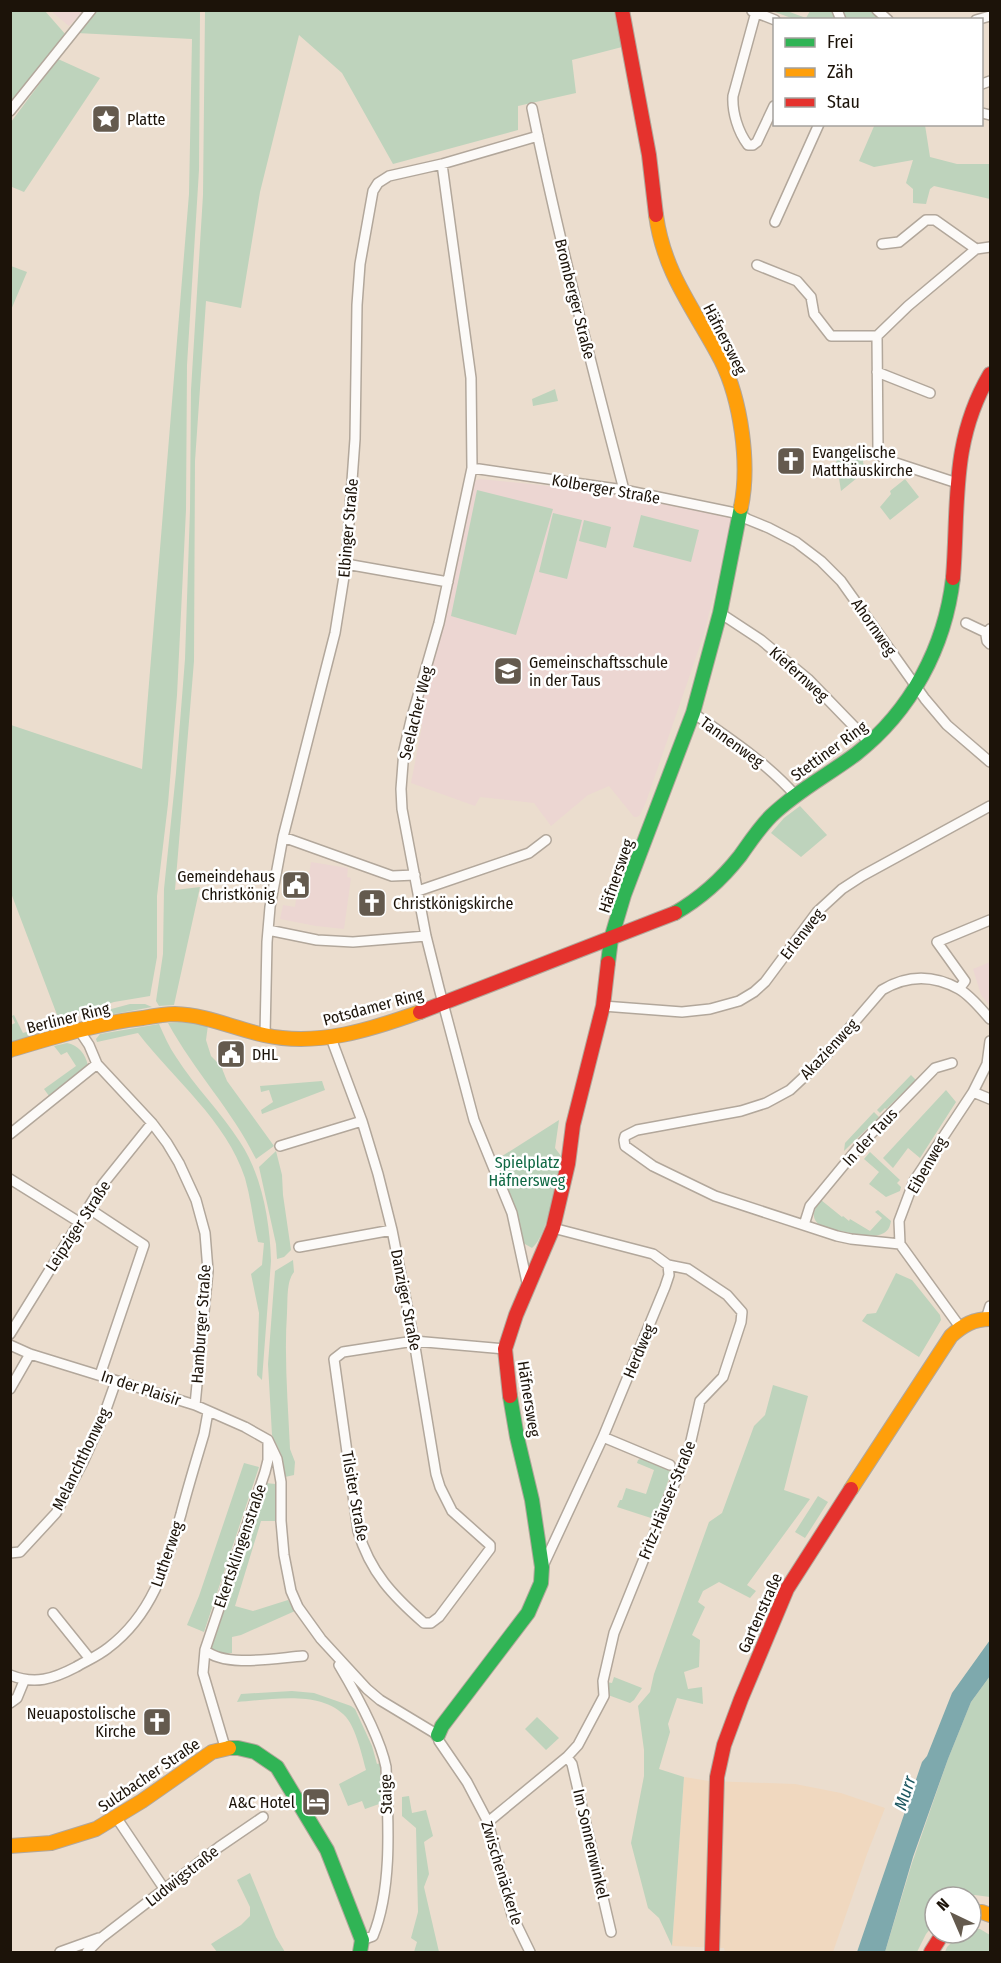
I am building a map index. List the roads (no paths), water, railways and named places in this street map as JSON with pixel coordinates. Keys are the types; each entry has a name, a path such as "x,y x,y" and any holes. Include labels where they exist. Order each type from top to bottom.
{"street":[{"path":"10,111 91,10"},
{"name":"Häfnersweg","path":"438,1735 442,1726 528,1612 541,1583 542,1567 532,1500 509,1389 505,1349 516,1315 553,1228 568,1164 573,1125 603,1006 611,939 624,895 693,713 720,613 743,498 744,462 737,405 730,383 721,362 678,286 663,251 643,121 622,10"},
{"path":"773,19 753,11 733,96 732,109 748,145 757,142 773,108"},
{"name":"Bromberger Straße","path":"532,108 579,318 624,490"},
{"path":"775,222 818,126"},
{"name":"Elbinger Straße","path":"265,1035 268,930 283,837 335,633 346,564 355,439 357,305 360,264 373,191 378,183 389,176 442,164 538,136"},
{"name":"Seelacher Weg","path":"442,164 471,378 472,468 439,623 404,750 402,809 426,936 474,1120 512,1214 528,1287"},
{"path":"882,244 899,242 926,220 935,220 976,249"},
{"path":"757,265 797,281 812,297 814,314 831,336 877,336 908,306 976,249 990,247"},
{"path":"877,336 878,449 882,457 957,483"},
{"path":"877,372 930,393"},
{"name":"Stettiner Ring","path":"611,939 674,914 696,902 736,861 768,820 866,740 882,733 917,687 942,633 952,589 957,483 966,430 983,385 990,374"},
{"name":"Kolberger Straße","path":"472,468 624,490 740,514"},
{"name":"Ahornweg","path":"740,514 796,542 842,581 917,687 947,725 990,762"},
{"path":"346,564 448,582"},
{"name":"Kiefernweg","path":"720,613 761,640 808,679 866,740"},
{"path":"966,622 989,631 986,638 990,644"},
{"name":"Tannenweg","path":"693,713 731,738 766,766 796,796"},
{"name":"Erlenweg","path":"603,1006 682,1012 710,1009 739,1001 765,982 817,912 842,889 990,806"},
{"path":"283,837 392,876 415,875"},
{"path":"418,891 530,853 546,840"},
{"path":"959,989 965,981 937,942 990,921"},
{"path":"268,930 317,940 353,942 426,936"},
{"name":"Potsdamer Ring","path":"133,1019 173,1014 202,1016 265,1035 332,1038 386,1024 444,1004 611,939"},
{"name":"Akazienweg","path":"804,1225 715,1196 653,1166 625,1146 624,1140 632,1132 741,1112 766,1103 790,1090 820,1062 882,990 895,982 910,978 924,978 959,989 990,1019"},
{"name":"Berliner Ring","path":"10,1050 79,1030 133,1019"},
{"name":"Hamburger Straße","path":"79,1030 89,1045 97,1064 152,1123 179,1163 196,1200 205,1233 208,1277 195,1405"},
{"name":"Danziger Straße","path":"332,1038 362,1121 392,1230 414,1341 433,1460 440,1487 452,1512 464,1524 487,1540 490,1545 490,1549 439,1617 431,1623 424,1623"},
{"path":"990,1041 987,1064 973,1092 990,1099"},
{"name":"In der Taus","path":"804,1225 810,1206 862,1143 935,1068 952,1063"},
{"path":"10,1134 97,1064"},
{"name":"Eibenweg","path":"900,1244 899,1221 914,1182 973,1092"},
{"path":"280,1146 362,1121"},
{"name":"Leipziger Straße","path":"10,1334 103,1184 152,1123"},
{"path":"10,1179 80,1222"},
{"path":"88,1208 144,1245 100,1375"},
{"path":"804,1225 851,1239 900,1244 960,1327 989,1315"},
{"name":"Fritz-Häuser-Straße","path":"488,1822 567,1757 578,1745 604,1696 603,1681 614,1633 681,1470 690,1445 700,1401 723,1377 741,1322 742,1312 728,1295 688,1269 668,1265 653,1254 553,1228"},
{"path":"299,1247 392,1230"},
{"name":"Herdweg","path":"542,1567 603,1437 666,1287 669,1275 668,1265"},
{"name":"Gartenstraße","path":"712,1953 717,1777 731,1720 778,1606 792,1580 910,1397 951,1336 960,1327"},
{"path":"414,1341 505,1349"},
{"name":"Tilsiter Straße","path":"414,1341 343,1352 334,1359 361,1540 377,1574 390,1592 424,1623"},
{"name":"In der Plaisir","path":"10,1344 30,1354 195,1405 268,1440"},
{"path":"10,1389 30,1354"},
{"name":"Melanchthonweg","path":"10,1553 20,1552 56,1513 83,1462 116,1381"},
{"name":"Lutherweg","path":"10,1675 24,1680 41,1680 62,1674 108,1648 131,1626 150,1602 165,1568 204,1434 208,1412"},
{"path":"603,1437 670,1465"},
{"name":"Ekertsklingenstraße","path":"225,1747 203,1672 205,1650 268,1460 268,1440"},
{"name":"Zwischenäckerle","path":"268,1440 277,1459 281,1482 284,1556 291,1591 308,1623 380,1700 438,1735 439,1741 467,1782 488,1822 512,1916 530,1953"},
{"path":"53,1613 90,1659"},
{"path":"205,1650 215,1658 303,1656"},
{"name":"Staige","path":"331,1650 366,1716 386,1767 385,1884 378,1923 372,1936 361,1946"},
{"path":"10,1703 17,1698 24,1680"},
{"name":"Sulzbacher Straße","path":"10,1846 51,1844 96,1829 212,1752 225,1747 246,1749 265,1757 277,1767 327,1850 361,1946"},
{"name":"Im Sonnenwinkel","path":"567,1757 572,1764 611,1932"},
{"path":"116,1817 165,1890"},
{"name":"Ludwigstraße","path":"87,1953 101,1938 219,1847 263,1817"},
{"name":"Ludwigstraße","path":"60,1953 101,1938"}],"water":[{"path":"990,1640 990,1676 971,1702 948,1759 913,1857 885,1952 857,1952 922,1762 927,1756 952,1693"}],"place":[{"name":"Platte","path":"106,119"},
{"name":"Evangelische Matthäuskirche","path":"791,461"},
{"name":"Gemeinschaftsschule in der Taus","path":"508,671"},
{"name":"Gemeindehaus Christkönig","path":"296,885"},
{"name":"Christkönigskirche","path":"372,903"},
{"name":"DHL","path":"231,1054"},
{"name":"Neuapostolische Kirche","path":"157,1722"},
{"name":"A&C Hotel","path":"316,1802"}],"park label":[{"name":"Spielplatz Häfnersweg","path":"527,1171"}],"water label":[{"name":"Murr","path":"905,1793"}]}
